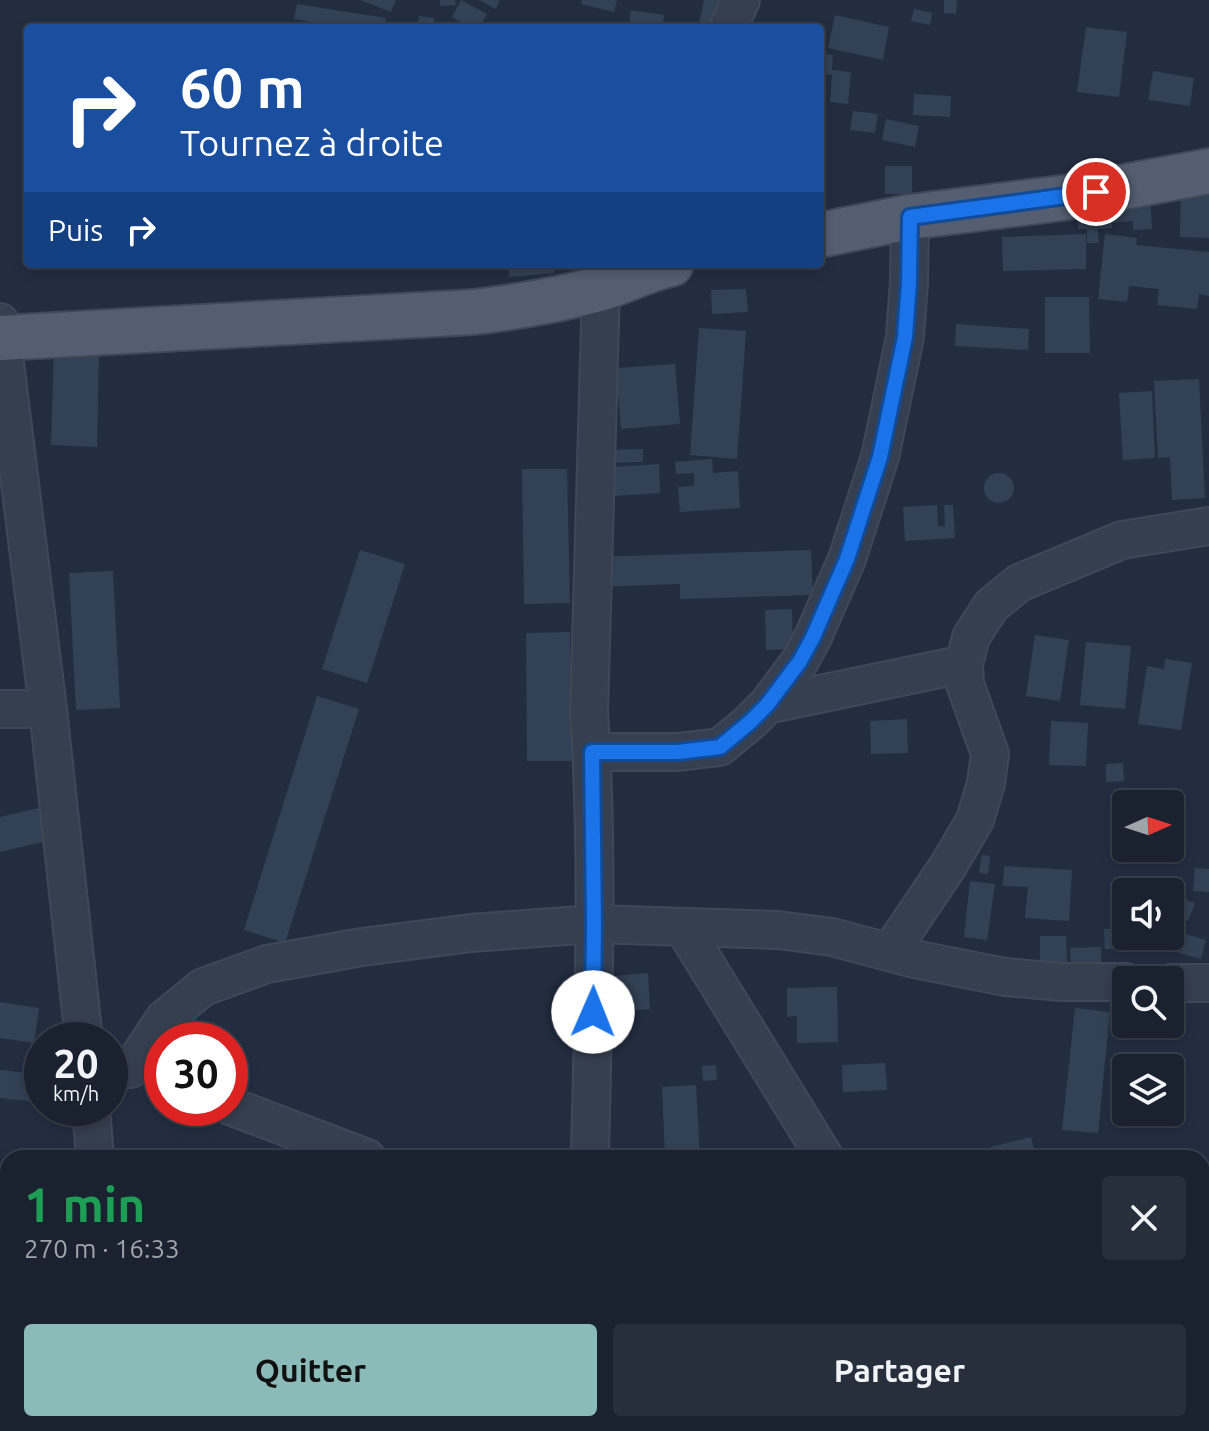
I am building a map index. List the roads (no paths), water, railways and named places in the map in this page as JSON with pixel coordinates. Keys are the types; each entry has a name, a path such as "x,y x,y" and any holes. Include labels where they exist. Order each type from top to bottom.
{"main road":[{"path":"824,234 910,217 1070,197 1209,171"},
{"path":"1,333 474,312 526,306 601,288 654,268"}],"street":[{"path":"730,24 741,0"},
{"path":"592,752 678,752 720,747 767,705 800,661 847,559 880,457 905,337 910,217"},
{"path":"590,1150 594,924 589,712 601,288"},
{"path":"1,333 48,709 82,1022"},
{"path":"890,952 975,820 986,783 990,754 965,684 964,664 971,637 991,606 1019,583 1122,540 1209,526"},
{"path":"767,705 964,664"},
{"path":"0,709 48,709"},
{"path":"134,1074 164,1019 203,987 267,964 362,947 471,933 594,924 778,930 832,937 914,959 1005,977 1112,982"},
{"path":"683,927 820,1150"},
{"path":"1184,983 1209,983"},
{"path":"248,1113 346,1150"},
{"path":"92,1126 94,1150"}]}
